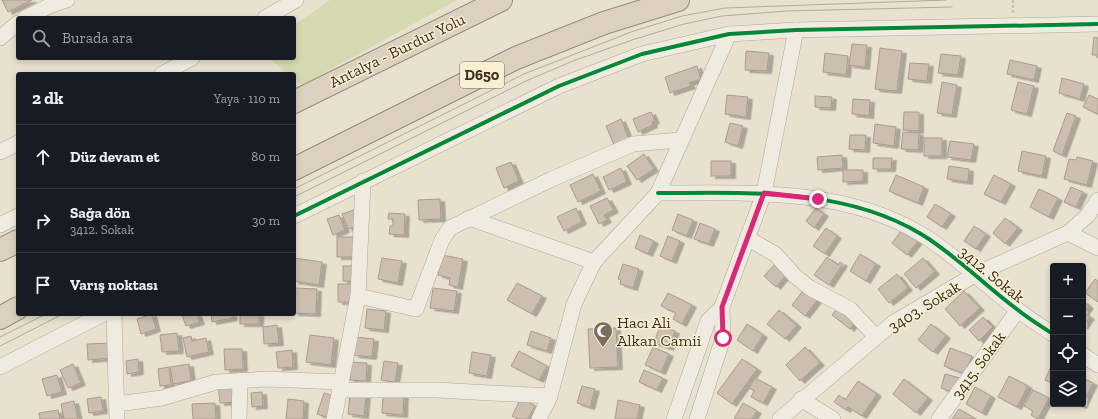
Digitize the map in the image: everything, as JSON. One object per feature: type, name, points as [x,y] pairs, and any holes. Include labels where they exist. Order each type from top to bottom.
[{"type":"highway","name":"Antalya - Burdur Yolu","points":[[296,101],[501,0]]},
{"type":"highway","name":"D650","points":[[296,168],[516,58],[604,23],[678,0]]},
{"type":"highway","points":[[0,250],[16,242]]},
{"type":"highway","points":[[0,318],[16,309]]},
{"type":"street","points":[[29,16],[49,6],[67,0]]},
{"type":"street","points":[[268,16],[296,0]]},
{"type":"street","points":[[296,215],[559,86],[642,54],[729,34],[796,30],[1098,24]]},
{"type":"street","points":[[0,38],[16,25]]},
{"type":"street","points":[[697,419],[723,338],[722,307],[764,193],[796,30]]},
{"type":"street","points":[[545,417],[574,304],[594,262],[658,193],[680,140],[729,34]]},
{"type":"street","points":[[166,72],[188,60]]},
{"type":"street","points":[[358,296],[416,309],[442,240],[450,228],[633,144],[680,140]]},
{"type":"street","points":[[0,152],[16,144]]},
{"type":"street","points":[[334,419],[358,296],[363,181]]},
{"type":"street","name":"3412. Sokak","points":[[658,193],[764,193],[818,199],[881,214],[921,234],[976,274],[1018,310],[1050,332]]},
{"type":"street","name":"3403. Sokak","points":[[780,419],[892,323],[976,274],[1068,233],[1088,215],[1098,200]]},
{"type":"street","points":[[0,225],[16,217]]},
{"type":"street","points":[[469,218],[594,262]]},
{"type":"street","points":[[1068,233],[1098,248]]},
{"type":"street","points":[[747,238],[775,254],[794,276],[810,288],[850,309],[876,337]]},
{"type":"street","points":[[674,419],[708,320],[722,307]]},
{"type":"street","name":"3415. Sokak","points":[[939,419],[1018,310]]},
{"type":"street","points":[[0,367],[99,316]]},
{"type":"street","points":[[114,316],[117,412],[216,382],[267,379],[340,386],[550,396]]},
{"type":"street","points":[[1086,357],[1098,365]]},
{"type":"street","points":[[239,419],[240,381]]},
{"type":"street","points":[[801,400],[833,419]]},
{"type":"path","points":[[1013,0],[1014,17]]},
{"type":"green space","points":[[330,0],[457,0],[302,85],[296,80],[296,72],[285,72],[272,60],[296,60],[296,24]]},
{"type":"building","points":[[2,0],[32,0],[8,12]]},
{"type":"building","points":[[1094,37],[1098,38],[1098,55],[1092,55]]},
{"type":"building","points":[[852,44],[867,45],[865,67],[849,65]]},
{"type":"building","points":[[880,48],[902,51],[897,91],[875,89]]},
{"type":"building","points":[[746,51],[769,53],[767,71],[745,70]]},
{"type":"building","points":[[825,53],[848,56],[846,75],[823,72]]},
{"type":"building","points":[[941,54],[961,56],[958,75],[938,73]]},
{"type":"building","points":[[1010,60],[1037,66],[1034,80],[1007,74]]},
{"type":"building","points":[[910,63],[929,64],[927,81],[908,79]]},
{"type":"building","points":[[697,66],[701,79],[689,83],[691,86],[670,93],[665,77]]},
{"type":"building","points":[[1062,78],[1084,84],[1080,99],[1059,93]]},
{"type":"building","points":[[942,82],[957,85],[952,115],[937,113]]},
{"type":"building","points":[[1018,82],[1034,86],[1027,114],[1011,110]]},
{"type":"building","points":[[727,95],[748,97],[746,117],[725,114]]},
{"type":"building","points":[[1089,95],[1098,99],[1098,114],[1083,107]]},
{"type":"building","points":[[815,96],[832,97],[831,108],[815,107]]},
{"type":"building","points":[[853,99],[870,100],[869,116],[852,114]]},
{"type":"building","points":[[651,112],[655,121],[652,122],[653,125],[638,132],[633,119]]},
{"type":"building","points":[[904,112],[919,112],[919,131],[903,130]]},
{"type":"building","points":[[1067,113],[1076,116],[1062,155],[1053,151]]},
{"type":"building","points":[[621,119],[629,139],[614,145],[606,126]]},
{"type":"building","points":[[730,123],[743,126],[738,146],[725,142]]},
{"type":"building","points":[[875,124],[896,127],[894,146],[873,143]]},
{"type":"building","points":[[903,132],[919,133],[918,150],[901,149]]},
{"type":"building","points":[[850,135],[866,135],[865,150],[849,149]]},
{"type":"building","points":[[924,138],[942,138],[942,156],[924,156]]},
{"type":"building","points":[[950,141],[974,144],[971,160],[947,157]]},
{"type":"building","points":[[1022,151],[1046,156],[1042,176],[1018,171]]},
{"type":"building","points":[[644,154],[654,169],[637,180],[627,166]]},
{"type":"building","points":[[842,155],[843,168],[818,170],[817,157]]},
{"type":"building","points":[[1077,157],[1093,161],[1087,185],[1064,179],[1069,159],[1076,160]]},
{"type":"building","points":[[873,158],[892,158],[891,169],[873,169]]},
{"type":"building","points":[[711,161],[731,161],[731,176],[711,176]]},
{"type":"building","points":[[511,162],[519,181],[504,188],[496,168]]},
{"type":"building","points":[[949,166],[969,169],[968,182],[947,179]]},
{"type":"building","points":[[621,168],[627,182],[609,190],[603,177]]},
{"type":"building","points":[[843,170],[863,170],[863,181],[843,182]]},
{"type":"building","points":[[593,174],[601,191],[578,202],[570,185]]},
{"type":"building","points":[[896,175],[924,187],[918,203],[889,191]]},
{"type":"building","points":[[994,175],[1011,184],[1001,202],[984,194]]},
{"type":"building","points":[[1071,187],[1083,192],[1076,207],[1064,202]]},
{"type":"building","points":[[1039,189],[1058,198],[1049,217],[1030,207]]},
{"type":"building","points":[[607,198],[614,210],[604,215],[607,220],[599,224],[590,206]]},
{"type":"building","points":[[440,199],[441,219],[419,220],[418,200]]},
{"type":"building","points":[[935,204],[951,214],[942,227],[927,217]]},
{"type":"building","points":[[576,208],[582,222],[564,231],[557,217]]},
{"type":"building","points":[[816,208],[824,214],[814,228],[806,221]]},
{"type":"building","points":[[354,210],[360,225],[348,229],[342,214]]},
{"type":"building","points":[[389,213],[405,214],[404,235],[389,234],[390,226],[393,226],[393,219],[388,219]]},
{"type":"building","points":[[678,214],[693,220],[687,236],[672,230]]},
{"type":"building","points":[[339,215],[345,230],[333,235],[327,219]]},
{"type":"building","points":[[1005,218],[1018,228],[1005,244],[993,233]]},
{"type":"building","points":[[700,223],[715,229],[709,244],[694,239]]},
{"type":"building","points":[[974,226],[986,234],[976,249],[964,241]]},
{"type":"building","points":[[904,227],[919,240],[907,255],[892,243]]},
{"type":"building","points":[[826,228],[837,236],[825,254],[813,246]]},
{"type":"building","points":[[640,235],[654,241],[648,254],[635,248]]},
{"type":"building","points":[[668,236],[680,241],[672,261],[660,256]]},
{"type":"building","points":[[337,237],[357,237],[357,257],[337,257]]},
{"type":"building","points":[[860,254],[876,264],[866,281],[850,271]]},
{"type":"building","points":[[442,255],[463,259],[458,287],[449,285],[450,278],[438,275]]},
{"type":"building","points":[[827,257],[838,265],[840,262],[843,264],[829,285],[814,275]]},
{"type":"building","points":[[296,258],[322,262],[319,285],[296,281]]},
{"type":"building","points":[[382,258],[402,261],[398,283],[378,279]]},
{"type":"building","points":[[923,258],[935,272],[916,288],[904,274]]},
{"type":"building","points":[[776,263],[788,273],[776,287],[764,276]]},
{"type":"building","points":[[623,264],[639,269],[633,288],[620,284],[621,280],[618,279]]},
{"type":"building","points":[[343,266],[354,266],[354,281],[343,281]]},
{"type":"building","points":[[897,274],[908,288],[889,303],[878,289]]},
{"type":"building","points":[[1095,279],[1098,281],[1098,302],[1086,294]]},
{"type":"building","points":[[517,283],[542,296],[532,314],[507,300]]},
{"type":"building","points":[[338,284],[354,284],[355,302],[338,302]]},
{"type":"building","points":[[296,288],[317,289],[316,314],[296,313]]},
{"type":"building","points":[[433,288],[457,291],[454,311],[430,308]]},
{"type":"building","points":[[805,288],[819,298],[805,316],[792,305]]},
{"type":"building","points":[[964,291],[980,308],[960,326],[945,309]]},
{"type":"building","points":[[668,293],[692,305],[682,324],[673,319],[676,313],[661,306]]},
{"type":"building","points":[[1086,304],[1089,306],[1086,310]]},
{"type":"building","points":[[840,305],[857,319],[850,329],[832,315]]},
{"type":"building","points":[[367,309],[386,311],[384,330],[365,328]]},
{"type":"building","points":[[779,310],[797,325],[785,339],[767,324]]},
{"type":"building","points":[[1086,314],[1090,317],[1086,323]]},
{"type":"building","points":[[146,316],[153,316],[156,329],[141,334],[137,319]]},
{"type":"building","points":[[182,316],[198,316],[200,322],[186,326]]},
{"type":"building","points":[[211,316],[232,316],[233,318],[212,322]]},
{"type":"building","points":[[240,316],[259,316],[259,324],[240,324]]},
{"type":"building","points":[[983,317],[993,327],[979,341],[969,330]]},
{"type":"building","points":[[747,324],[763,335],[753,351],[737,340]]},
{"type":"building","points":[[931,324],[946,336],[933,352],[918,340]]},
{"type":"building","points":[[277,325],[279,343],[264,344],[263,327]]},
{"type":"building","points":[[660,326],[675,331],[669,348],[654,343]]},
{"type":"building","name":"Hacı Ali Alkan Camii","points":[[616,328],[618,367],[590,368],[588,329]]},
{"type":"building","points":[[531,331],[551,338],[547,351],[527,345]]},
{"type":"building","points":[[177,333],[179,351],[162,352],[160,335]]},
{"type":"building","points":[[310,335],[334,338],[331,365],[306,362]]},
{"type":"building","points":[[191,336],[192,341],[206,338],[209,352],[187,357],[183,338]]},
{"type":"building","points":[[356,337],[374,339],[372,357],[354,355]]},
{"type":"building","points":[[111,343],[111,358],[88,360],[87,344]]},
{"type":"building","points":[[653,347],[669,354],[661,372],[645,365]]},
{"type":"building","points":[[805,347],[820,363],[800,381],[786,365]]},
{"type":"building","points":[[950,348],[972,356],[965,374],[944,366]]},
{"type":"building","points":[[224,349],[242,349],[243,369],[225,370]]},
{"type":"building","points":[[292,350],[293,367],[278,368],[276,352]]},
{"type":"building","points":[[519,351],[547,366],[539,380],[511,366]]},
{"type":"building","points":[[472,352],[491,355],[487,376],[469,373]]},
{"type":"building","points":[[138,359],[139,372],[127,374],[126,361]]},
{"type":"building","points":[[742,359],[757,369],[732,404],[717,393]]},
{"type":"building","points":[[384,361],[398,363],[395,382],[381,380]]},
{"type":"building","points":[[351,362],[367,363],[366,381],[350,380]]},
{"type":"building","points":[[73,364],[81,383],[68,388],[60,370]]},
{"type":"building","points":[[189,364],[191,381],[173,384],[170,367]]},
{"type":"building","points":[[169,367],[171,385],[160,386],[158,369]]},
{"type":"building","points":[[1050,369],[1050,382],[1045,380]]},
{"type":"building","points":[[644,370],[663,378],[657,390],[639,382]]},
{"type":"building","points":[[945,374],[960,378],[956,393],[941,388]]},
{"type":"building","points":[[57,375],[62,392],[47,396],[42,379]]},
{"type":"building","points":[[1009,376],[1028,386],[1017,407],[998,397]]},
{"type":"building","points":[[755,378],[772,387],[763,403],[751,397],[754,391],[749,388]]},
{"type":"building","points":[[904,379],[928,398],[916,413],[893,394]]},
{"type":"building","points":[[1086,380],[1093,383],[1086,398]]},
{"type":"building","points":[[858,381],[877,394],[862,416],[848,407],[846,410],[834,402],[839,395],[845,400]]},
{"type":"building","points":[[237,383],[239,402],[220,403],[218,384]]},
{"type":"building","points":[[582,386],[595,389],[590,407],[577,403]]},
{"type":"building","points":[[975,387],[991,396],[982,413],[966,404]]},
{"type":"building","points":[[1033,390],[1049,398],[1038,419],[1031,415],[1033,411],[1024,406]]},
{"type":"building","points":[[262,392],[263,406],[252,407],[251,393]]},
{"type":"building","points":[[383,392],[404,393],[403,415],[382,413]]},
{"type":"building","points":[[324,393],[337,397],[330,418],[317,414]]},
{"type":"building","points":[[350,393],[366,395],[364,416],[348,414]]},
{"type":"building","points":[[101,397],[103,411],[89,413],[87,399]]},
{"type":"building","points":[[521,398],[535,406],[528,419],[518,419],[512,416]]},
{"type":"building","points":[[288,399],[304,401],[303,419],[286,419]]},
{"type":"building","points":[[618,400],[640,405],[637,419],[615,419]]},
{"type":"building","points":[[74,401],[78,419],[64,419],[61,404]]},
{"type":"building","points":[[215,403],[216,419],[193,419],[192,404]]},
{"type":"building","points":[[743,403],[757,411],[752,419],[734,419]]},
{"type":"building","points":[[959,409],[976,419],[952,419]]},
{"type":"building","points":[[58,410],[60,419],[40,419],[39,413]]},
{"type":"tram line","points":[[296,188],[524,74],[631,32],[682,16],[725,8],[946,0]]},
{"type":"tram line","points":[[296,196],[526,81],[573,61],[632,40],[684,24],[722,16],[787,11],[952,7]]},
{"type":"tram line","points":[[0,337],[42,316]]},
{"type":"tram line","points":[[0,346],[59,316]]},
{"type":"cycle path","points":[[296,215],[559,86],[642,54],[729,34],[796,30],[1098,24]]},
{"type":"cycle path","points":[[658,193],[725,193],[793,196],[826,200],[859,208],[891,219],[934,242],[1006,301],[1050,332]]},
{"type":"place","name":"Hacı Ali Alkan Camii","points":[[603,348]]},
{"type":"route","points":[[723,338],[722,307],[764,193],[818,199]]}]
